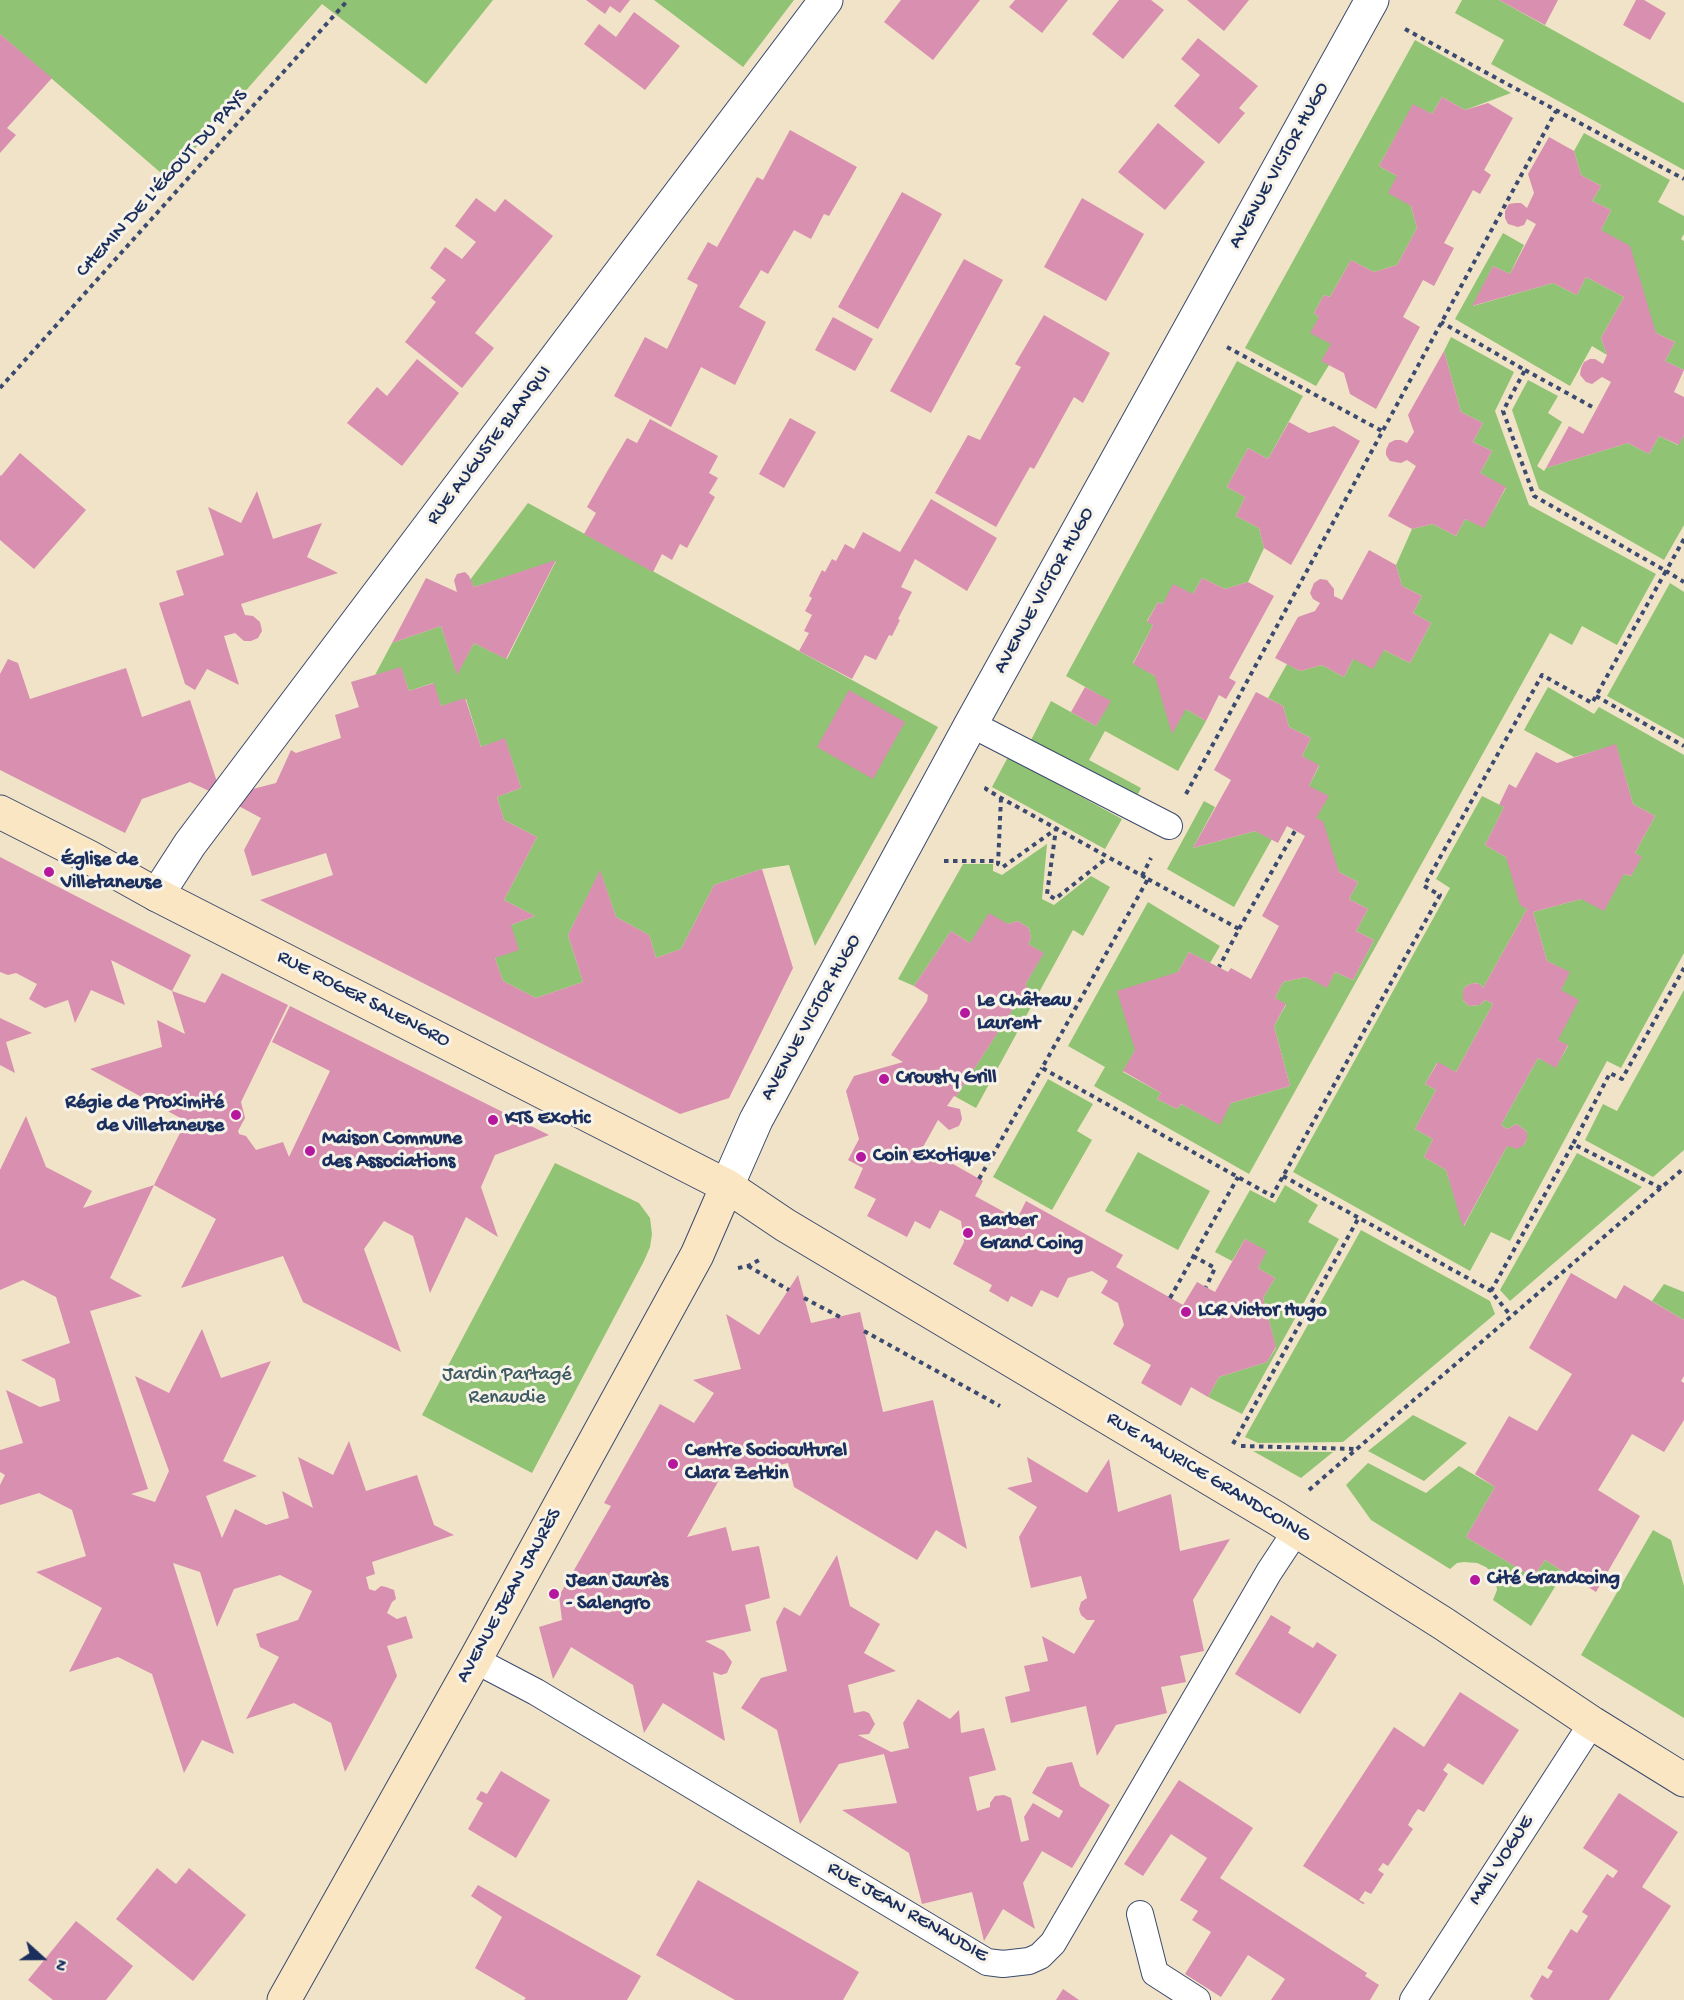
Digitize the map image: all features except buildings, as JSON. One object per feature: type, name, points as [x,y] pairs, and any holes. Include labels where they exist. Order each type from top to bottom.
[{"type":"street","name":"RUE AUGUSTE BLANQUI","points":[[157,895],[190,844],[826,0]]},
{"type":"street","name":"AVENUE VICTOR HUGO","points":[[727,1186],[762,1110],[971,724],[1369,4]]},
{"type":"street","name":"RUE ROGER SALENGRO","points":[[0,812],[157,895],[727,1186]]},
{"type":"street","name":"RUE MAURICE GRANDCOING","points":[[727,1186],[785,1225],[1286,1525],[1424,1611],[1684,1780]]},
{"type":"street","name":"AVENUE JEAN JAURÈS","points":[[284,2000],[475,1660],[697,1255],[727,1186]]},
{"type":"lane","points":[[971,724],[1168,826]]},
{"type":"lane","name":"RUE JEAN RENAUDIE","points":[[475,1660],[536,1692],[987,1962],[1004,1964],[1029,1961],[1040,1956],[1053,1943],[1269,1572],[1286,1525]]},
{"type":"lane","name":"MAIL VOGUE","points":[[1413,2000],[1592,1722]]},
{"type":"lane","points":[[1140,1914],[1155,1973],[1197,2000]]},
{"type":"path","name":"CHEMIN DE L'ÉGOUT DU PAYS","points":[[0,388],[348,0]]},
{"type":"path","points":[[1369,4],[1556,111],[1684,179]]},
{"type":"path","points":[[1142,876],[1556,111]]},
{"type":"path","points":[[1441,322],[1596,409]]},
{"type":"path","points":[[1191,327],[1382,431]]},
{"type":"path","points":[[1525,370],[1503,411],[1534,496],[1684,582]]},
{"type":"path","points":[[1042,1068],[1272,1196],[1440,895],[1424,886],[1542,675],[1592,703],[1684,539]]},
{"type":"path","points":[[1596,696],[1684,746]]},
{"type":"path","points":[[1010,744],[986,789],[1239,929]]},
{"type":"path","points":[[1001,798],[998,864],[1004,867],[1056,828]]},
{"type":"path","points":[[1056,828],[1047,894],[1055,898],[1107,858]]},
{"type":"path","points":[[1219,968],[1295,831]]},
{"type":"path","points":[[979,1179],[1148,879]]},
{"type":"path","points":[[1491,1290],[1610,1073],[1623,1079],[1684,968]]},
{"type":"path","points":[[1573,1144],[1661,1188]]},
{"type":"path","points":[[1286,1525],[1357,1449],[1510,1315],[1684,1168]]},
{"type":"path","points":[[1283,1176],[1491,1290],[1510,1315]]},
{"type":"path","points":[[1170,1298],[1238,1177]]},
{"type":"path","points":[[1357,1449],[1232,1446],[1358,1218]]},
{"type":"path","points":[[697,1255],[728,1269],[748,1266],[767,1256],[785,1225]]},
{"type":"path","points":[[1193,1256],[1215,1268],[1206,1287]]},
{"type":"path","points":[[748,1266],[789,1290]]},
{"type":"path","points":[[804,1298],[840,1317]]},
{"type":"path","points":[[864,1331],[1001,1406]]},
{"type":"green space","points":[[0,0],[493,0],[426,84],[322,4],[168,179],[0,34]]},
{"type":"green space","points":[[654,0],[794,0],[743,67]]},
{"type":"green space","points":[[1462,0],[1499,0],[1684,103],[1684,170],[1491,64],[1504,40],[1455,13]]},
{"type":"green space","points":[[1415,40],[1511,93],[1465,110],[1442,97],[1432,114],[1413,105],[1379,166],[1397,176],[1411,206],[1417,228],[1397,265],[1374,272],[1351,260],[1330,297],[1324,295],[1314,313],[1319,317],[1331,344],[1329,365],[1316,386],[1245,348]]},
{"type":"green space","points":[[1584,133],[1670,180],[1658,202],[1684,216],[1684,234],[1681,239],[1684,241],[1684,370],[1665,361],[1675,342],[1656,333],[1601,230],[1611,210],[1592,201],[1601,186],[1581,175],[1574,151]]},
{"type":"green space","points":[[1503,233],[1524,245],[1510,274],[1493,266],[1473,306],[1553,283],[1577,295],[1586,277],[1624,297],[1601,338],[1607,355],[1592,346],[1570,386],[1455,319]]},
{"type":"green space","points":[[1451,337],[1514,372],[1495,411],[1529,505],[1656,574],[1617,645],[1582,626],[1572,645],[1550,633],[1249,1174],[1094,1086],[1105,1067],[1068,1046],[1148,902],[1220,946],[1210,963],[1189,952],[1123,1072],[1161,1093],[1157,1099],[1177,1109],[1181,1104],[1219,1124],[1231,1103],[1290,1086],[1274,1026],[1286,1005],[1275,998],[1283,982],[1306,977],[1327,987],[1335,972],[1353,980],[1374,940],[1356,931],[1368,909],[1349,899],[1358,882],[1339,872],[1316,818],[1309,786],[1319,766],[1302,756],[1311,738],[1289,727],[1283,706],[1268,698],[1287,664],[1300,671],[1322,665],[1344,677],[1353,659],[1384,650],[1410,663],[1431,623],[1413,613],[1422,596],[1402,586],[1396,565],[1412,529],[1433,524],[1456,536],[1465,519],[1484,527],[1506,488],[1480,473],[1492,451],[1473,442],[1483,423],[1461,412],[1444,351]]},
{"type":"green space","points":[[1237,361],[1303,396],[1268,459],[1248,448],[1227,487],[1245,497],[1236,516],[1259,528],[1264,548],[1248,582],[1225,589],[1202,578],[1193,594],[1163,604],[1158,602],[1147,621],[1153,625],[1133,663],[1155,676],[1186,709],[1206,721],[1178,771],[1105,731],[1089,760],[1141,788],[1137,796],[1031,740],[1051,701],[1096,726],[1110,701],[1066,676]]},
{"type":"green space","points":[[1528,380],[1558,396],[1548,413],[1562,422],[1537,466],[1544,471],[1546,468],[1628,443],[1649,454],[1659,436],[1678,445],[1684,435],[1684,525],[1664,560],[1539,489],[1512,410]]},
{"type":"green space","points":[[528,503],[938,727],[815,946],[789,865],[762,869],[714,885],[681,949],[656,958],[649,935],[616,917],[600,871],[568,935],[583,982],[536,998],[503,981],[495,958],[511,925],[535,916],[504,900],[537,837],[504,820],[497,797],[521,788],[505,739],[481,747],[466,699],[441,706],[433,683],[409,691],[401,668],[375,675],[392,643],[441,626],[457,674],[474,643],[507,659],[556,561],[474,587],[470,580]]},
{"type":"green space","points":[[1670,583],[1684,592],[1684,739],[1607,696]]},
{"type":"green space","points":[[1548,687],[1594,714],[1599,707],[1684,755],[1684,953],[1621,1068],[1607,1061],[1510,1241],[1491,1232],[1470,1271],[1293,1172],[1450,888],[1436,879],[1482,796],[1504,807],[1485,845],[1506,857],[1527,909],[1483,988],[1480,984],[1473,983],[1463,990],[1463,1000],[1469,1006],[1480,1005],[1485,1000],[1493,1004],[1456,1072],[1437,1063],[1425,1084],[1436,1090],[1415,1129],[1433,1139],[1424,1157],[1446,1170],[1464,1226],[1507,1146],[1524,1145],[1527,1132],[1517,1124],[1507,1129],[1501,1125],[1538,1058],[1556,1067],[1568,1046],[1558,1040],[1561,990],[1569,972],[1547,961],[1533,912],[1581,899],[1624,874],[1631,876],[1641,857],[1635,853],[1655,816],[1633,804],[1616,745],[1574,757],[1524,730]]},
{"type":"green space","points":[[1008,757],[1122,819],[1105,849],[992,787]]},
{"type":"green space","points":[[1204,801],[1215,807],[1193,848],[1255,831],[1272,839],[1234,907],[1167,869]]},
{"type":"green space","points":[[1047,844],[1042,899],[1054,905],[1091,876],[1110,887],[1083,936],[1073,930],[976,1108],[956,1097],[1027,987],[1025,985],[1043,953],[1028,944],[1031,939],[1029,928],[1018,921],[970,943],[951,931],[914,986],[898,979],[963,864],[993,864],[993,871],[1002,875]]},
{"type":"green space","points":[[1684,990],[1684,1150],[1653,1177],[1585,1140],[1603,1104],[1617,1111]]},
{"type":"green space","points":[[1048,1079],[1093,1104],[1077,1131],[1092,1140],[1052,1210],[993,1177]]},
{"type":"green space","points":[[1138,1152],[1210,1191],[1178,1250],[1105,1211]]},
{"type":"green space","points":[[1577,1153],[1642,1187],[1510,1301],[1500,1290]]},
{"type":"green space","name":"Jardin Partagé Renaudie","points":[[555,1163],[639,1203],[650,1218],[652,1234],[644,1261],[532,1473],[422,1415]]},
{"type":"green space","points":[[1285,1185],[1318,1205],[1308,1222],[1339,1239],[1242,1414],[1208,1397],[1219,1377],[1267,1362],[1276,1348],[1263,1298],[1275,1278],[1258,1268],[1266,1251],[1245,1239],[1232,1261],[1215,1252],[1250,1190],[1275,1203]]},
{"type":"green space","points":[[1361,1230],[1490,1301],[1495,1314],[1343,1442],[1258,1443],[1245,1437]]},
{"type":"green space","points":[[1664,1284],[1684,1292],[1684,1320],[1652,1301]]},
{"type":"green space","points":[[1413,1415],[1467,1443],[1424,1481],[1368,1451]]},
{"type":"green space","points":[[1253,1451],[1333,1452],[1301,1478]]},
{"type":"green space","points":[[1368,1463],[1426,1493],[1459,1466],[1495,1487],[1466,1537],[1533,1577],[1545,1560],[1564,1572],[1531,1626],[1493,1600],[1497,1590],[1496,1581],[1494,1575],[1486,1567],[1477,1563],[1464,1562],[1457,1563],[1450,1569],[1371,1520],[1346,1485]]},
{"type":"green space","points":[[1653,1530],[1671,1540],[1684,1586],[1684,1718],[1581,1655]]},
{"type":"place","name":"Église de Villetaneuse","points":[[49,872]]},
{"type":"place","name":"Le Château Laurent","points":[[965,1013]]},
{"type":"place","name":"Crousty Grill","points":[[884,1079]]},
{"type":"place","name":"Régie de Proximité de Villetaneuse","points":[[236,1115]]},
{"type":"place","name":"KTS Exotic","points":[[493,1120]]},
{"type":"place","name":"Maison Commune des Associations","points":[[310,1151]]},
{"type":"place","name":"Coin Exotique","points":[[861,1157]]},
{"type":"place","name":"Barber Grand Coing","points":[[968,1233]]},
{"type":"place","name":"LCR Victor Hugo","points":[[1186,1312]]},
{"type":"place","name":"Centre Socioculturel Clara Zetkin","points":[[673,1464]]},
{"type":"place","name":"Cité Grandcoing","points":[[1475,1580]]},
{"type":"place","name":"Jean Jaurès - Salengro","points":[[554,1594]]}]
